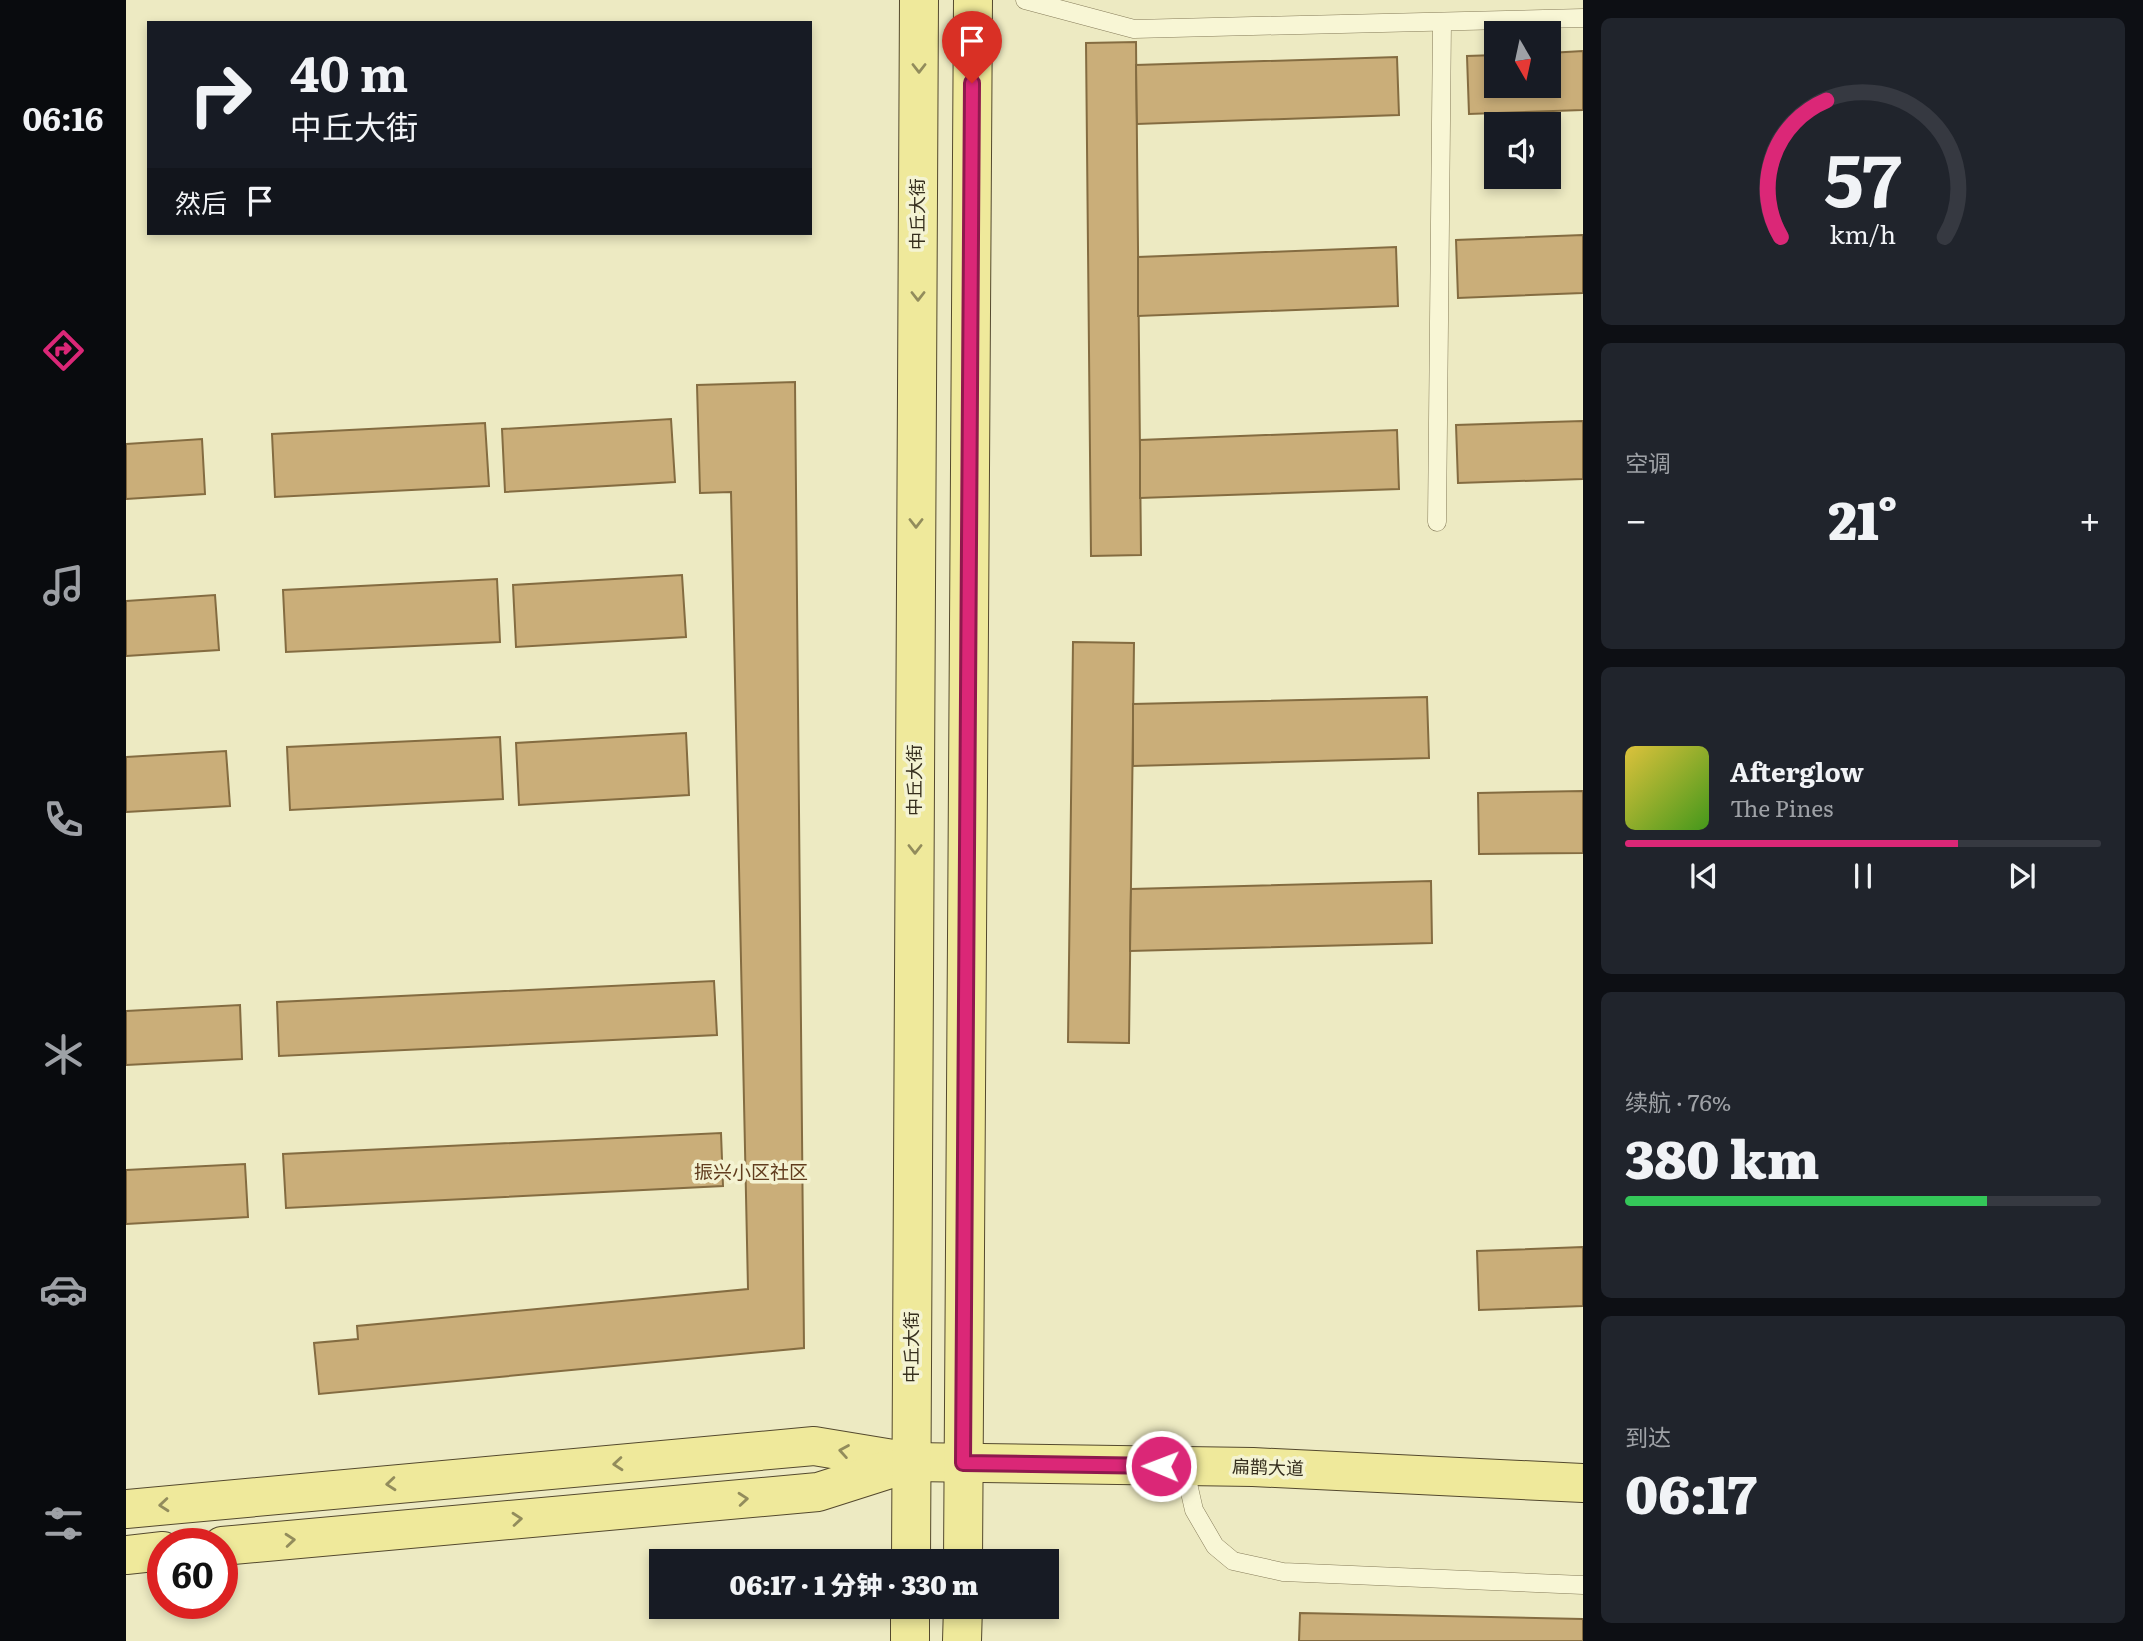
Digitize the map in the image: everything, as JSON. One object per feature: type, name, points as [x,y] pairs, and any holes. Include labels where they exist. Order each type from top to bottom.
[{"type":"main road","name":"中丘大街","points":[[911,1549],[919,0]]},
{"type":"main road","points":[[963,1549],[973,0]]},
{"type":"main road","points":[[126,1508],[814,1446],[911,1462]]},
{"type":"main road","name":"扁鹊大道","points":[[911,1462],[1252,1467],[1583,1483]]},
{"type":"main road","points":[[238,1545],[818,1492],[911,1462]]},
{"type":"main road","points":[[126,1555],[147,1553]]},
{"type":"main road","points":[[910,1619],[910,1641]]},
{"type":"main road","points":[[962,1619],[962,1641]]},
{"type":"lane","points":[[1026,0],[1134,29],[1583,18]]},
{"type":"lane","points":[[1437,522],[1442,22]]},
{"type":"lane","points":[[1184,1466],[1194,1510],[1215,1546],[1233,1561],[1283,1572],[1583,1585]]},
{"type":"building","points":[[1136,42],[1141,555],[1091,556],[1086,43]]},
{"type":"building","points":[[1583,51],[1583,110],[1469,114],[1467,56],[1484,55],[1484,98],[1561,98],[1561,52]]},
{"type":"building","points":[[1397,57],[1399,115],[1137,124],[1136,65]]},
{"type":"building","points":[[1583,235],[1583,293],[1458,298],[1456,240]]},
{"type":"building","points":[[1396,247],[1398,306],[1138,316],[1138,257]]},
{"type":"building","points":[[795,382],[804,1348],[319,1394],[314,1343],[358,1339],[357,1326],[748,1289],[731,492],[700,493],[697,385]]},
{"type":"building","points":[[671,419],[675,482],[505,492],[502,429]]},
{"type":"building","points":[[1583,421],[1583,479],[1458,483],[1456,425]]},
{"type":"building","points":[[485,423],[489,486],[275,497],[272,434]]},
{"type":"building","points":[[1397,430],[1399,489],[1140,498],[1140,440]]},
{"type":"building","points":[[202,439],[205,494],[126,499],[126,444]]},
{"type":"building","points":[[682,575],[686,637],[516,647],[513,585]]},
{"type":"building","points":[[497,579],[500,642],[286,652],[283,590]]},
{"type":"building","points":[[215,595],[219,650],[126,656],[126,601]]},
{"type":"building","points":[[1073,642],[1134,643],[1129,1043],[1068,1042]]},
{"type":"building","points":[[1427,697],[1429,758],[1133,766],[1133,704]]},
{"type":"building","points":[[686,733],[689,795],[519,805],[516,743]]},
{"type":"building","points":[[500,737],[503,799],[290,810],[287,747]]},
{"type":"building","points":[[226,751],[230,806],[126,812],[126,757]]},
{"type":"building","points":[[1583,791],[1583,853],[1479,854],[1478,793]]},
{"type":"building","points":[[1431,881],[1432,943],[1130,951],[1131,889]]},
{"type":"building","points":[[714,981],[717,1035],[279,1056],[277,1002]]},
{"type":"building","points":[[240,1005],[242,1059],[126,1065],[126,1011]]},
{"type":"building","points":[[721,1133],[723,1186],[286,1208],[283,1154]]},
{"type":"building","points":[[245,1164],[248,1217],[126,1224],[126,1170]]},
{"type":"building","points":[[1583,1247],[1583,1306],[1479,1310],[1477,1251]]},
{"type":"building","points":[[1300,1613],[1583,1619],[1583,1641],[1299,1641]]},
{"type":"district","name":"振兴小区社区","points":[[751,1172]]},
{"type":"route","points":[[972,83],[963,1463],[1161,1466]]}]
